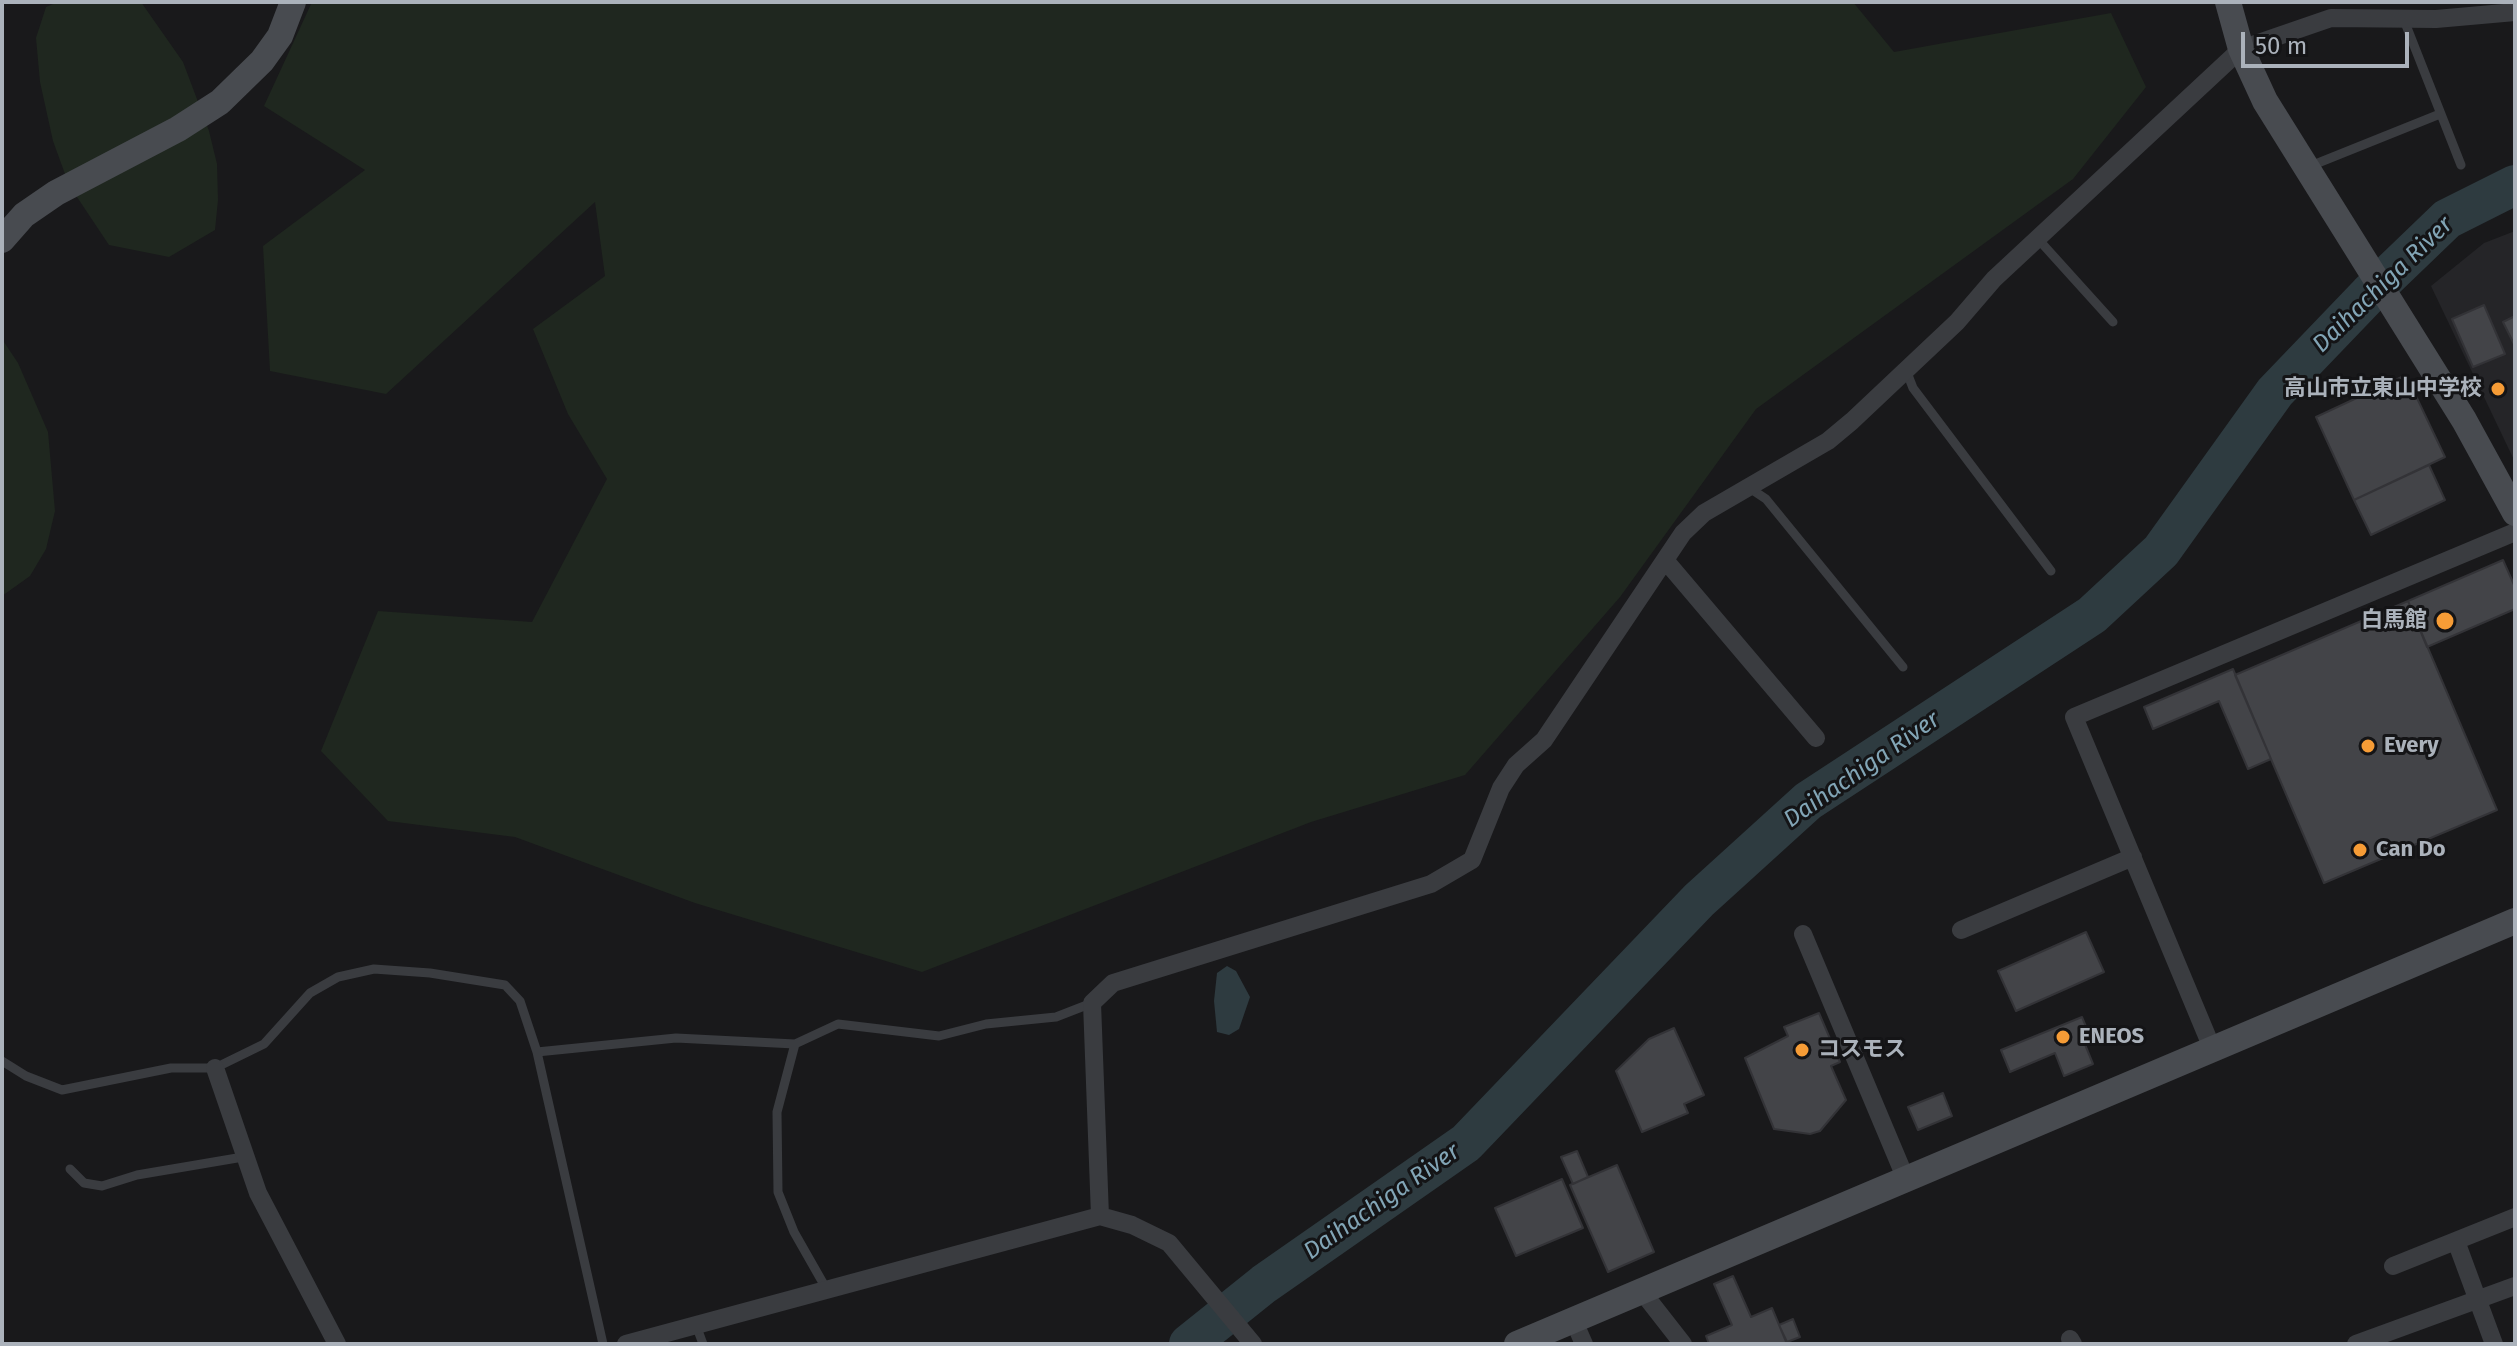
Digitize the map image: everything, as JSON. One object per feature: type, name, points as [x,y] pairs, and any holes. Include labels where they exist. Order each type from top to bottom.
[{"type":"street","points":[[2,240],[24,215],[56,193],[178,129],[220,102],[262,61],[280,36],[293,2]]},
{"type":"street","points":[[2228,2],[2241,49],[2265,101],[2414,338],[2515,513]]},
{"type":"street","points":[[1100,1216],[1092,1003],[1113,983],[1431,884],[1472,860],[1501,788],[1516,765],[1544,740],[1683,533],[1704,513],[1828,441],[2241,49],[2331,18],[2404,20],[2515,12]]},
{"type":"street","points":[[2212,1048],[2074,717],[2515,532]]},
{"type":"street","points":[[1665,560],[1816,738]]},
{"type":"street","points":[[1961,930],[2133,857]]},
{"type":"street","points":[[1517,1344],[1640,1289],[2515,921]]},
{"type":"street","points":[[1803,934],[1905,1177]]},
{"type":"street","points":[[215,1068],[243,1157],[280,1238],[337,1344]]},
{"type":"street","points":[[626,1344],[1100,1216],[1132,1225],[1169,1243],[1253,1344]]},
{"type":"street","points":[[2393,1266],[2515,1217]]},
{"type":"street","points":[[2456,1241],[2494,1344]]},
{"type":"street","points":[[2356,1344],[2515,1286]]},
{"type":"street","points":[[1640,1289],[1683,1344]]},
{"type":"street","points":[[1573,1319],[1584,1344]]},
{"type":"lane","points":[[2404,20],[2461,165]]},
{"type":"lane","points":[[2305,168],[2440,114]]},
{"type":"lane","points":[[2038,239],[2113,322]]},
{"type":"lane","points":[[1906,370],[1913,388],[2051,571]]},
{"type":"lane","points":[[1748,487],[1766,499],[1903,667]]},
{"type":"lane","points":[[2,1061],[26,1076],[62,1090],[171,1068],[215,1068],[264,1044],[310,993],[324,983],[374,969],[505,985],[520,1001],[537,1052],[603,1344]]},
{"type":"lane","points":[[537,1052],[676,1038],[795,1044],[838,1024],[939,1036],[986,1024],[1043,1020],[1092,1003]]},
{"type":"lane","points":[[795,1044],[777,1112],[775,1160],[778,1192],[794,1232],[827,1290]]},
{"type":"lane","points":[[70,1169],[84,1183],[102,1186],[137,1175],[243,1157]]},
{"type":"lane","points":[[696,1325],[703,1344]]},
{"type":"shaded area","points":[[58,2],[141,2],[183,62],[209,131],[217,164],[218,200],[215,230],[169,257],[109,245],[69,185],[53,141],[40,82],[36,38],[46,7]]},
{"type":"shaded area","points":[[312,2],[1853,2],[1894,52],[2111,13],[2146,87],[2073,179],[1756,409],[1620,597],[1465,775],[1311,822],[922,972],[695,903],[515,837],[388,821],[321,751],[378,611],[532,622],[607,479],[568,414],[533,329],[605,276],[595,202],[386,394],[270,371],[263,246],[365,170],[264,106]]},
{"type":"shaded area","name":"高山市立東山中学校","points":[[2515,231],[2515,462],[2431,286],[2484,243]]},
{"type":"shaded area","points":[[2,339],[18,363],[48,432],[55,511],[46,549],[30,576],[2,596]]},
{"type":"shaded area","points":[[1227,966],[1236,971],[1250,997],[1239,1029],[1229,1035],[1217,1032],[1214,1001],[1217,973]]},
{"type":"building","points":[[2484,305],[2505,354],[2473,367],[2452,319]]},
{"type":"building","points":[[2515,316],[2515,346],[2503,322]]},
{"type":"building","points":[[2406,375],[2445,457],[2354,500],[2316,417]]},
{"type":"building","points":[[2429,465],[2445,500],[2371,535],[2354,500]]},
{"type":"building","points":[[2503,560],[2515,587],[2515,609],[2427,647],[2408,601]]},
{"type":"building","points":[[2408,601],[2497,810],[2324,883],[2235,675]]},
{"type":"building","points":[[2233,669],[2271,759],[2248,769],[2219,701],[2153,729],[2144,707]]},
{"type":"building","points":[[2086,932],[2104,972],[2016,1011],[1998,971]]},
{"type":"building","points":[[1819,1013],[1840,1062],[1831,1066],[1846,1100],[1820,1131],[1810,1134],[1774,1129],[1745,1058],[1788,1036],[1784,1027]]},
{"type":"building","points":[[2082,1017],[2089,1034],[2082,1037],[2093,1064],[2064,1076],[2055,1053],[2010,1072],[2001,1050]]},
{"type":"building","points":[[1674,1028],[1704,1095],[1684,1104],[1688,1113],[1642,1132],[1616,1071],[1649,1039]]},
{"type":"building","points":[[1943,1093],[1952,1116],[1918,1130],[1908,1107]]},
{"type":"building","points":[[1577,1151],[1588,1177],[1573,1184],[1561,1157]]},
{"type":"building","points":[[1617,1165],[1654,1252],[1608,1272],[1570,1185]]},
{"type":"building","points":[[1562,1179],[1583,1228],[1516,1256],[1495,1208]]},
{"type":"building","points":[[1733,1276],[1751,1317],[1772,1308],[1787,1344],[1709,1344],[1706,1336],[1732,1325],[1714,1284]]},
{"type":"building","points":[[1793,1319],[1800,1337],[1787,1342],[1779,1325]]},
{"type":"waterway","name":"Daihachiga River","points":[[1189,1344],[1264,1284],[1466,1143],[1699,900],[1808,801],[2092,615],[2161,551],[2275,392],[2369,294],[2447,219],[2515,185]]},
{"type":"place","name":"高山市立東山中学校","points":[[2498,389]]},
{"type":"place","name":"白馬館","points":[[2445,621]]},
{"type":"place","name":"Every","points":[[2368,746]]},
{"type":"place","name":"Can Do","points":[[2360,850]]},
{"type":"place","name":"ENEOS","points":[[2063,1037]]},
{"type":"place","name":"コスモス","points":[[1802,1050]]}]
